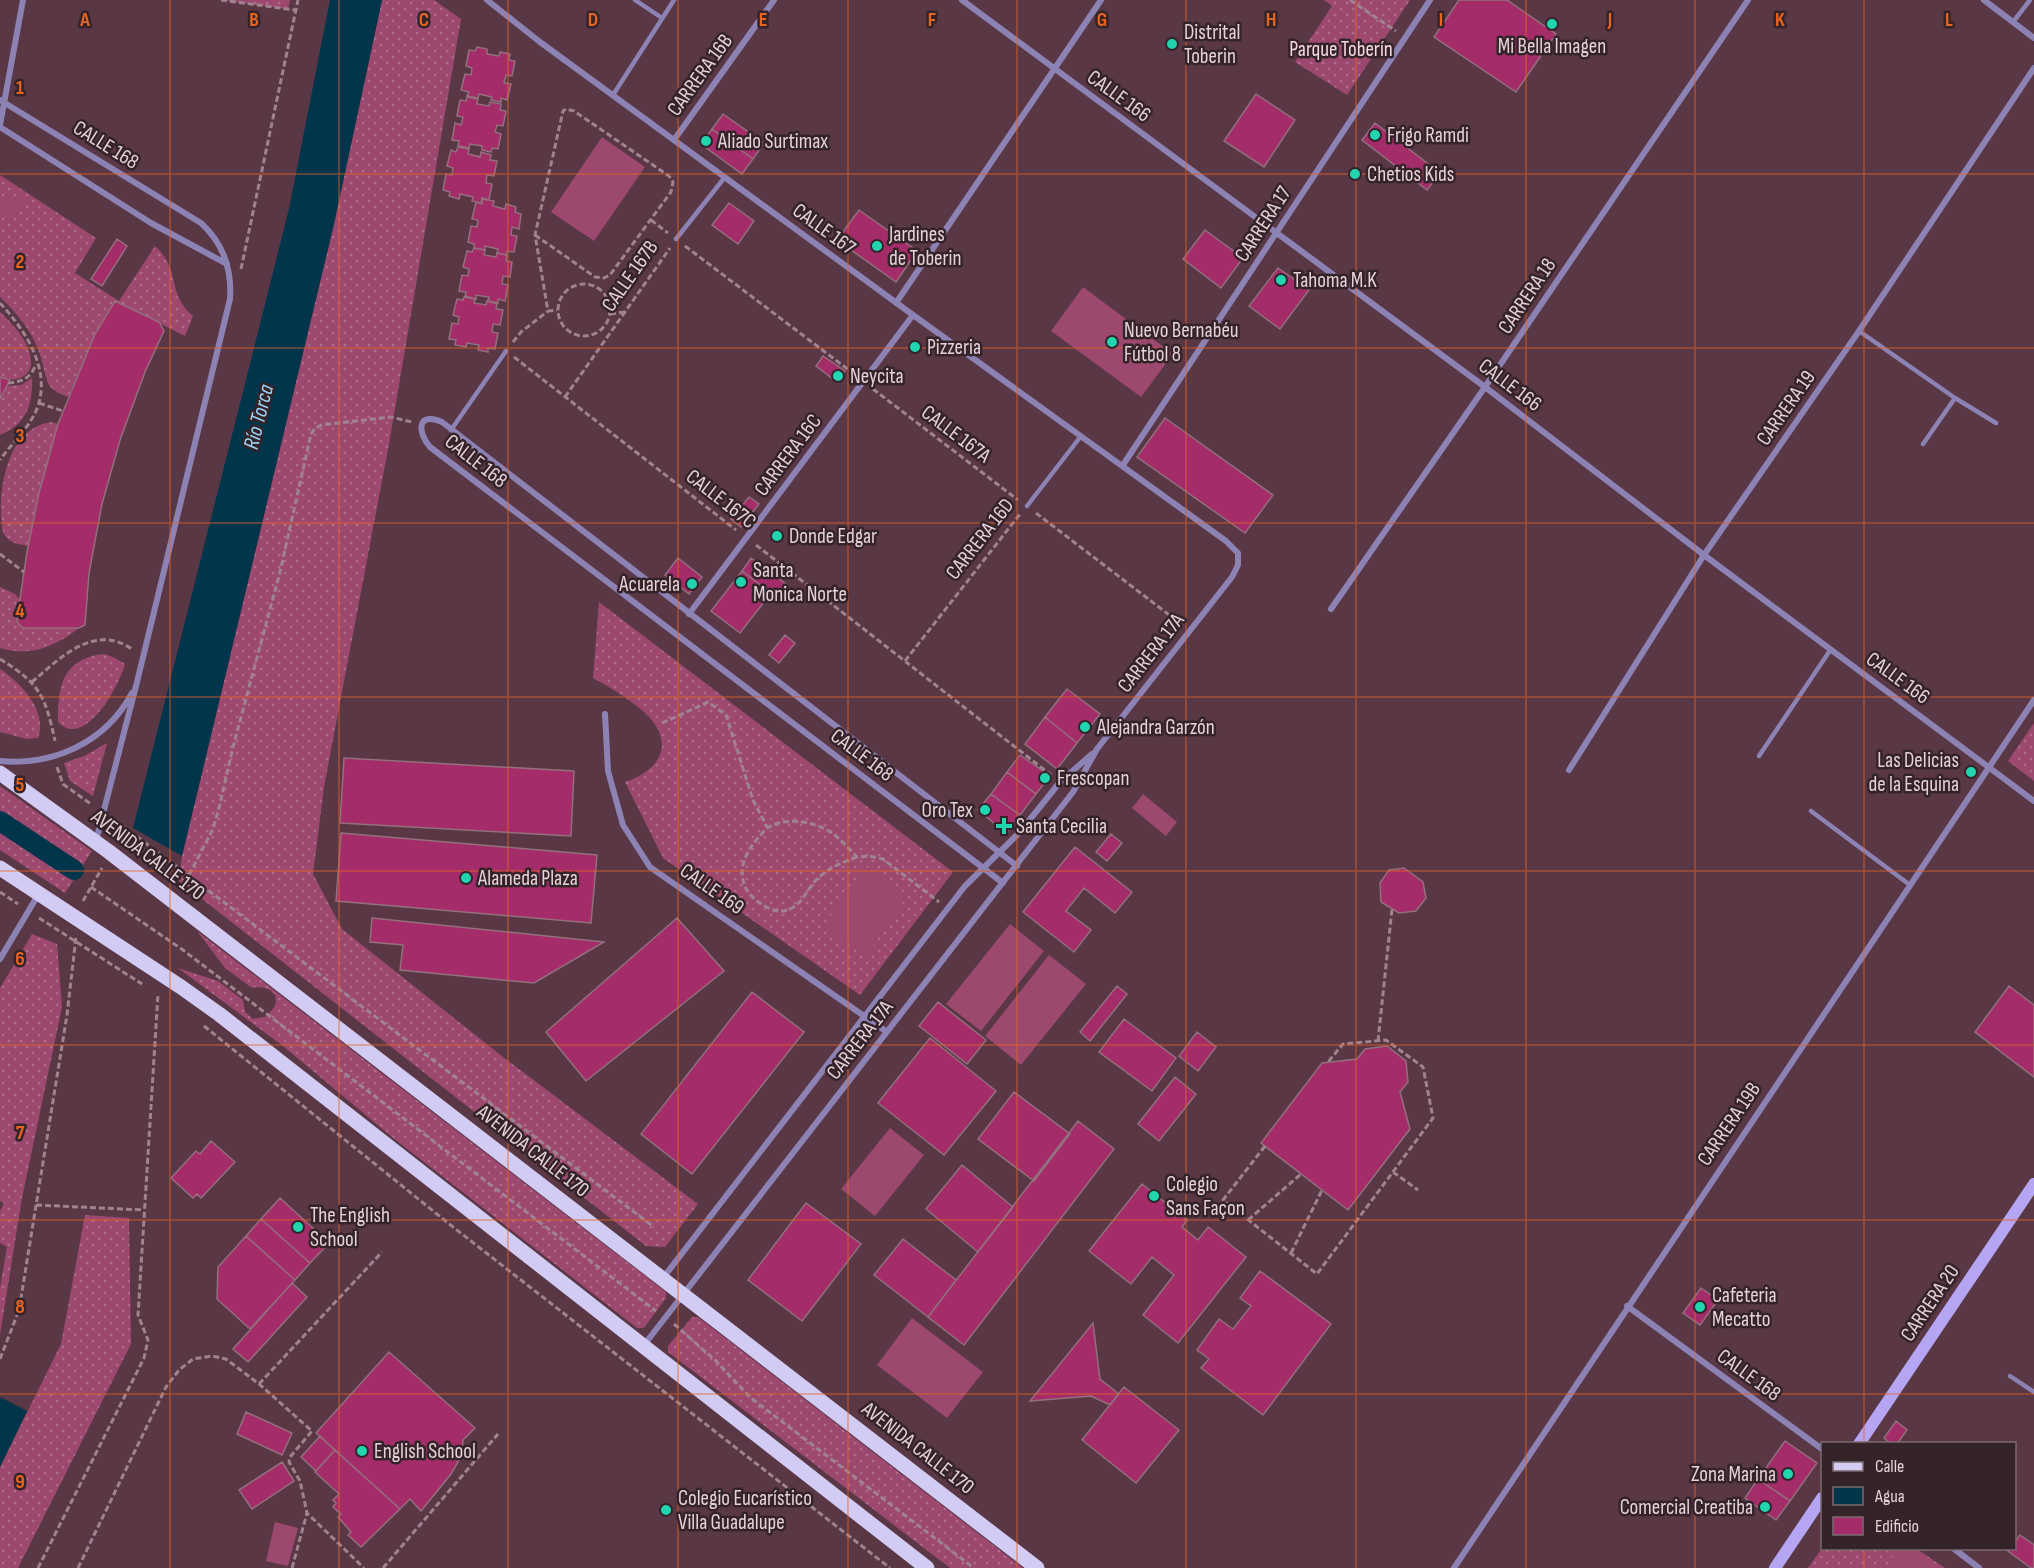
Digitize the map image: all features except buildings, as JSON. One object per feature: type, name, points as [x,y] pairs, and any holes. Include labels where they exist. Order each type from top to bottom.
[{"type":"main road","name":"AVENIDA CALLE 170","points":[[0,773],[96,842],[1037,1568]]},
{"type":"main road","points":[[0,868],[219,1014],[927,1568]]},
{"type":"main road","name":"CARRERA 20","points":[[1860,1442],[2034,1184]]},
{"type":"main road","points":[[1775,1568],[1821,1499]]},
{"type":"street","points":[[0,126],[2,101],[23,0]]},
{"type":"street","name":"CALLE 167","points":[[487,0],[896,303],[1226,541],[1238,553],[1238,566],[1232,577]]},
{"type":"street","name":"CARRERA 16B","points":[[674,140],[774,0]]},
{"type":"street","name":"CALLE 166","points":[[962,0],[1485,387],[1704,555],[2034,801]]},
{"type":"street","points":[[896,303],[1101,0]]},
{"type":"street","name":"CARRERA 17","points":[[1123,465],[1430,0]]},
{"type":"street","name":"CARRERA 18","points":[[1331,609],[1748,0]]},
{"type":"street","points":[[1984,0],[2034,38]]},
{"type":"street","name":"CARRERA 19","points":[[1569,770],[1704,555],[1859,332],[2034,68]]},
{"type":"street","name":"CALLE 168","points":[[2,101],[201,223],[217,240],[228,264]]},
{"type":"street","name":"CALLE 168","points":[[0,126],[151,222],[228,264]]},
{"type":"street","points":[[96,842],[230,299],[228,264]]},
{"type":"street","name":"CARRERA 16C","points":[[689,614],[913,315]]},
{"type":"street","name":"CALLE 168","points":[[1003,884],[430,447],[423,439],[422,424],[428,419],[434,419],[452,430],[1017,866]]},
{"type":"street","name":"CARRERA 17A","points":[[663,1278],[965,886],[1019,832],[1060,782],[1096,749],[1232,577]]},
{"type":"street","points":[[0,761],[36,761],[54,757],[85,744],[111,723],[130,697],[137,682]]},
{"type":"street","name":"CARRERA 19B","points":[[1454,1568],[2034,700]]},
{"type":"street","name":"CALLE 169","points":[[605,714],[608,771],[623,825],[650,867],[887,1032]]},
{"type":"street","name":"CARRERA 17A","points":[[642,1347],[1017,866],[1073,792],[1096,749]]},
{"type":"street","points":[[0,959],[39,894]]},
{"type":"street","name":"CALLE 168","points":[[1628,1306],[1821,1448]]},
{"type":"street","points":[[1956,1550],[1979,1568]]},
{"type":"lane","points":[[635,0],[662,18]]},
{"type":"lane","points":[[613,95],[674,0]]},
{"type":"lane","points":[[2013,22],[2030,0]]},
{"type":"lane","name":"CALLE 167B","points":[[676,239],[725,177]]},
{"type":"lane","points":[[1859,332],[1955,398],[1996,423]]},
{"type":"lane","points":[[452,430],[506,351]]},
{"type":"lane","points":[[1923,444],[1955,398]]},
{"type":"lane","name":"CARRERA 16D","points":[[1027,506],[1081,436]]},
{"type":"lane","points":[[1759,756],[1831,649]]},
{"type":"lane","points":[[1810,811],[1910,885]]},
{"type":"lane","points":[[2010,1376],[2034,1392]]},
{"type":"path","points":[[221,0],[296,10]]},
{"type":"path","points":[[1350,0],[1398,32]]},
{"type":"path","points":[[535,235],[601,279],[610,274],[671,192],[673,185],[671,179],[574,111],[566,110],[561,116],[535,235],[548,310]]},
{"type":"path","points":[[651,220],[676,239]]},
{"type":"path","name":"CALLE 167B","points":[[565,397],[676,239]]},
{"type":"path","name":"CALLE 167A","points":[[676,239],[1189,630]]},
{"type":"path","points":[[581,284],[603,292],[610,314],[597,333],[582,336],[567,331],[562,325],[557,310],[558,302],[567,290],[581,284]]},
{"type":"path","points":[[0,303],[31,342],[37,362],[41,392],[36,412],[0,460]]},
{"type":"path","points":[[506,351],[521,332],[548,310],[557,310]]},
{"type":"path","points":[[610,314],[625,312]]},
{"type":"path","name":"CALLE 167C","points":[[506,351],[1060,782]]},
{"type":"path","points":[[8,383],[24,381],[37,362]]},
{"type":"path","points":[[38,403],[63,411]]},
{"type":"path","points":[[189,875],[213,829],[220,804],[280,572],[310,434],[322,425],[391,417],[422,424]]},
{"type":"path","name":"CARRERA 16D","points":[[904,662],[1027,506]]},
{"type":"path","points":[[0,554],[24,572]]},
{"type":"path","points":[[32,682],[78,646],[94,640],[110,639],[134,650]]},
{"type":"path","points":[[0,659],[24,674],[32,682],[44,700],[55,741]]},
{"type":"path","points":[[662,723],[708,702],[726,716],[753,800],[767,827]]},
{"type":"path","points":[[57,766],[63,784],[91,804]]},
{"type":"path","points":[[115,820],[654,1227]]},
{"type":"path","points":[[857,857],[834,835],[819,826],[805,822],[785,821],[767,827],[751,845],[741,866],[744,886],[755,899],[769,909],[781,911],[792,908],[802,900],[816,879],[835,865],[857,857],[869,856],[883,859],[942,904]]},
{"type":"path","points":[[81,904],[106,861]]},
{"type":"path","points":[[91,887],[193,957],[665,1317],[695,1341],[751,1398],[974,1568]]},
{"type":"path","points":[[1378,1041],[1392,909]]},
{"type":"path","points":[[0,1359],[20,1310],[67,1015],[75,941],[166,999]]},
{"type":"path","points":[[38,1568],[144,1358],[148,1340],[138,1315],[158,994]]},
{"type":"path","points":[[201,1023],[472,1242],[891,1568]]},
{"type":"path","points":[[1265,1146],[1223,1200],[1317,1274],[1433,1118],[1423,1067],[1386,1040],[1343,1044],[1328,1062]]},
{"type":"path","points":[[1393,1172],[1418,1190]]},
{"type":"path","points":[[1248,1220],[1301,1174]]},
{"type":"path","points":[[1291,1253],[1322,1190]]},
{"type":"path","points":[[36,1205],[144,1210]]},
{"type":"path","points":[[259,1384],[382,1252]]},
{"type":"path","points":[[78,1568],[166,1387],[179,1370],[193,1359],[212,1356],[226,1359],[259,1384],[312,1431],[290,1457],[289,1462],[300,1481],[307,1513],[292,1568]]},
{"type":"path","points":[[383,1568],[498,1434]]},
{"type":"path","points":[[307,1513],[364,1568]]},
{"type":"green space","points":[[221,0],[290,0],[288,9]]},
{"type":"green space","points":[[382,0],[434,0],[461,19],[389,444],[324,787],[313,874],[342,929],[503,1057],[698,1204],[665,1247],[646,1246],[179,881],[182,856],[334,224]]},
{"type":"green space","name":"Parque Toberín","points":[[1324,0],[1410,0],[1347,95],[1295,62],[1332,6]]},
{"type":"green space","points":[[602,137],[645,167],[594,241],[551,212]]},
{"type":"green space","points":[[0,175],[96,238],[75,273],[119,301],[155,246],[169,264],[179,299],[193,316],[185,336],[115,301],[95,334],[68,397],[53,389],[49,385],[39,353],[27,328],[0,297]]},
{"type":"green space","points":[[9,196],[23,201],[26,206],[18,213],[0,218],[0,200]]},
{"type":"green space","name":"Nuevo Bernabéu Fútbol 8","points":[[1083,287],[1173,354],[1141,397],[1051,331]]},
{"type":"green space","points":[[0,312],[22,337],[30,353],[30,369],[24,376],[17,379],[0,377]]},
{"type":"green space","points":[[32,378],[31,397],[26,413],[16,426],[0,435],[0,399],[6,386],[21,385]]},
{"type":"green space","points":[[51,422],[58,424],[39,493],[28,546],[17,544],[7,538],[2,528],[1,502],[5,473],[16,446],[25,435]]},
{"type":"green space","points":[[0,587],[15,594],[20,600],[17,619],[22,628],[79,628],[51,645],[32,651],[11,651],[0,648]]},
{"type":"green space","points":[[599,602],[953,872],[860,995],[663,858],[625,782],[638,777],[656,762],[662,744],[660,733],[654,723],[638,707],[593,678]]},
{"type":"green space","points":[[105,654],[125,664],[116,686],[99,712],[89,722],[79,728],[68,728],[58,722],[59,697],[66,676],[80,661],[91,656]]},
{"type":"green space","points":[[0,669],[24,690],[36,708],[40,728],[38,738],[27,739],[0,732]]},
{"type":"green space","points":[[2034,723],[2034,781],[2008,761]]},
{"type":"green space","points":[[107,743],[93,796],[70,781],[64,763],[84,756]]},
{"type":"green space","points":[[0,786],[92,851],[65,893],[0,850]]},
{"type":"green space","points":[[1143,794],[1177,822],[1166,836],[1132,808]]},
{"type":"green space","points":[[865,866],[908,895],[866,956],[823,927]]},
{"type":"green space","points":[[1010,924],[1044,951],[981,1031],[946,1004]]},
{"type":"green space","points":[[197,931],[666,1292],[666,1298],[644,1328],[637,1328],[392,1137],[283,1046],[178,968],[218,981],[243,1000],[245,1012],[253,1019],[265,1017],[274,1007],[276,1000],[273,992],[261,987],[252,988],[225,968]]},
{"type":"green space","points":[[32,934],[57,944],[62,1007],[22,1198],[0,1335],[0,1288],[7,1247],[0,1243],[0,1211],[4,1203],[0,1201],[0,988]]},
{"type":"green space","points":[[1049,955],[1086,984],[1021,1065],[985,1036]]},
{"type":"green space","points":[[890,1128],[924,1155],[875,1216],[841,1189]]},
{"type":"green space","points":[[85,1215],[129,1218],[131,1344],[18,1568],[0,1568],[0,1467],[61,1344]]},
{"type":"green space","points":[[692,1317],[698,1317],[1023,1568],[950,1568],[668,1352],[668,1346]]},
{"type":"green space","points":[[912,1318],[983,1372],[947,1418],[877,1365]]},
{"type":"green space","points":[[275,1522],[298,1528],[288,1566],[266,1561]]},
{"type":"green space","points":[[1821,1549],[1918,1550],[1945,1568],[1808,1568]]},
{"type":"green space","points":[[1898,1550],[1916,1550],[1941,1568],[1885,1568]]},
{"type":"water","name":"Río Torca","points":[[330,0],[382,0],[334,224],[182,856],[133,828],[289,209]]},
{"type":"water","points":[[0,1397],[27,1411],[0,1467]]},
{"type":"waterway","points":[[0,821],[74,870]]},
{"type":"place","name":"Mi Bella Imagen","points":[[1552,24]]},
{"type":"place","name":"Distrital Toberin","points":[[1172,44]]},
{"type":"place","name":"Frigo Ramdi","points":[[1375,135]]},
{"type":"place","name":"Aliado Surtimax","points":[[706,141]]},
{"type":"place","name":"Chetios Kids","points":[[1355,174]]},
{"type":"place","name":"Jardines de Toberin","points":[[877,246]]},
{"type":"place","name":"Tahoma M.K","points":[[1281,280]]},
{"type":"place","name":"Nuevo Bernabéu Fútbol 8","points":[[1112,342]]},
{"type":"place","name":"Pizzeria","points":[[915,347]]},
{"type":"place","name":"Neycita","points":[[838,376]]},
{"type":"place","name":"Donde Edgar","points":[[777,536]]},
{"type":"place","name":"Santa Monica Norte","points":[[741,582]]},
{"type":"place","name":"Acuarela","points":[[692,584]]},
{"type":"place","name":"Alejandra Garzón","points":[[1085,727]]},
{"type":"place","name":"Las Delicias de la Esquina","points":[[1971,772]]},
{"type":"place","name":"Frescopan","points":[[1045,778]]},
{"type":"place","name":"Oro Tex","points":[[985,810]]},
{"type":"place","name":"Santa Cecilia","points":[[1004,826]]},
{"type":"place","name":"Alameda Plaza","points":[[466,878]]},
{"type":"place","name":"Colegio Sans Façon","points":[[1154,1196]]},
{"type":"place","name":"The English School","points":[[298,1227]]},
{"type":"place","name":"Cafeteria Mecatto","points":[[1700,1307]]},
{"type":"place","name":"English School","points":[[362,1451]]},
{"type":"place","name":"Zona Marina","points":[[1788,1474]]},
{"type":"place","name":"Comercial Creatiba","points":[[1765,1507]]},
{"type":"place","name":"Colegio Eucarístico Villa Guadalupe","points":[[666,1510]]}]
